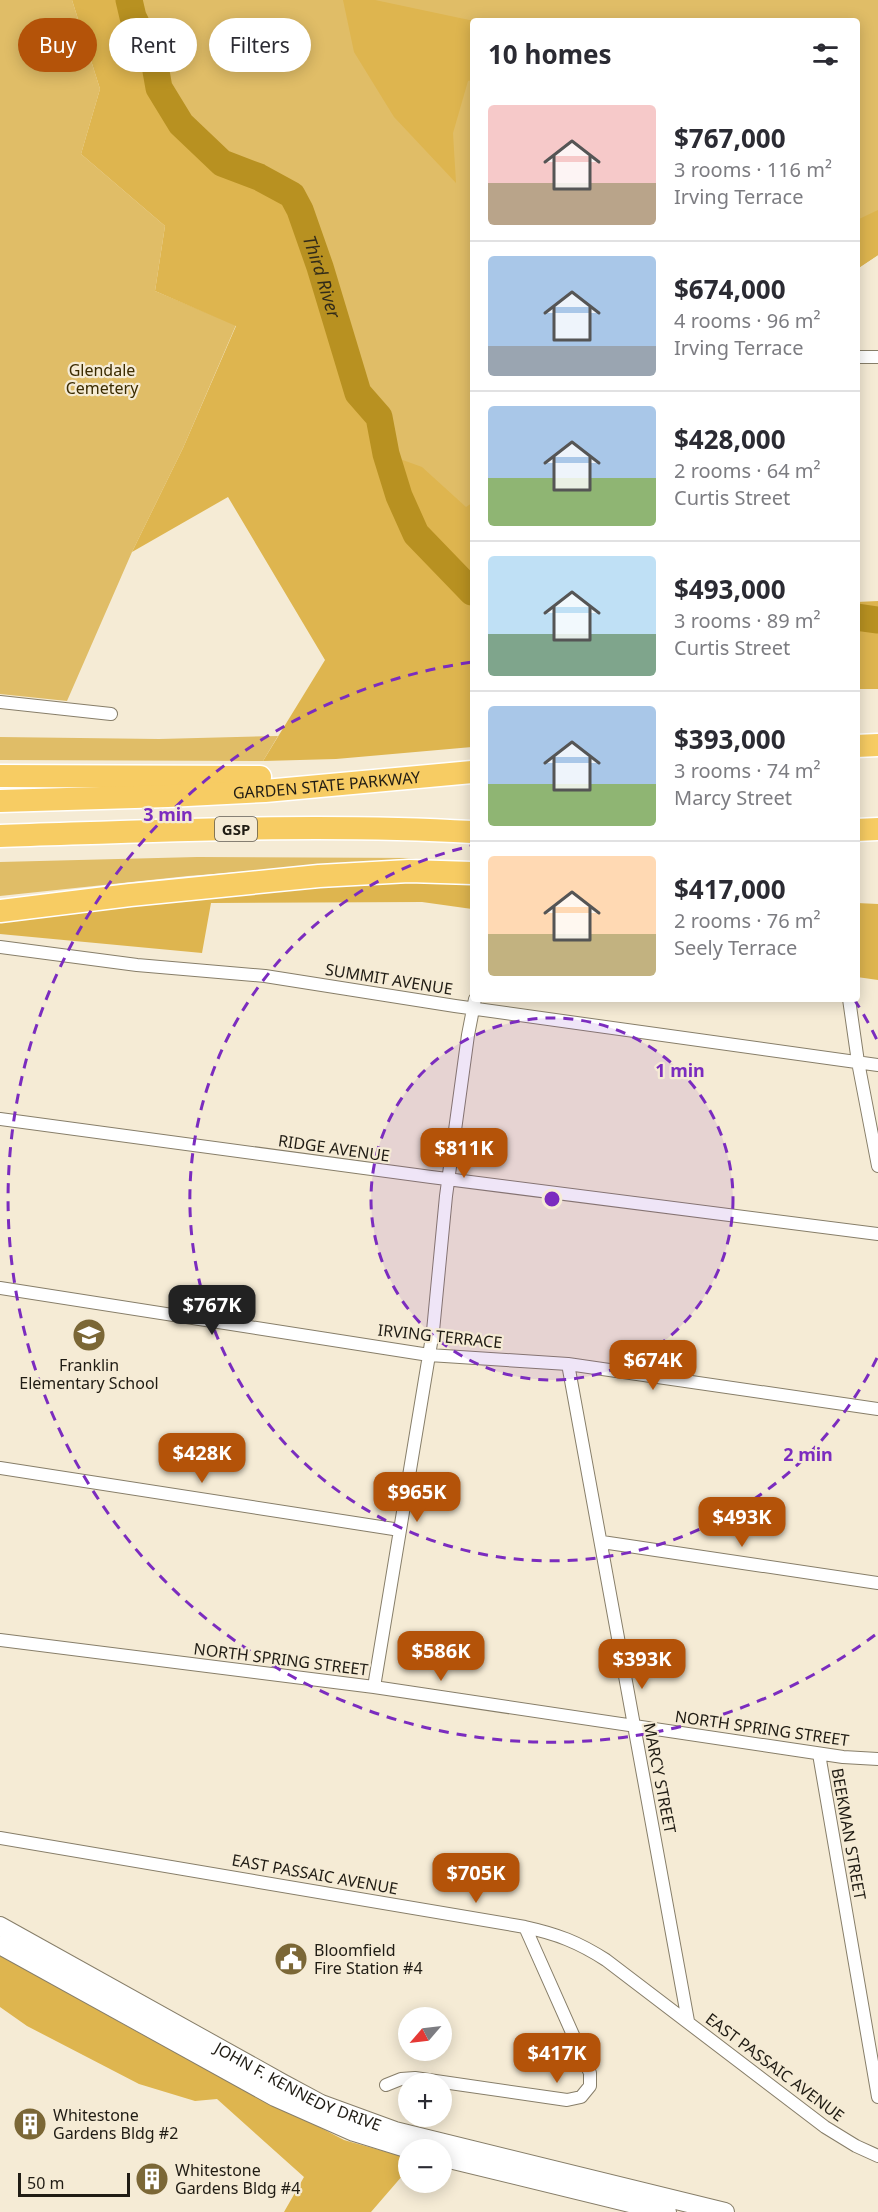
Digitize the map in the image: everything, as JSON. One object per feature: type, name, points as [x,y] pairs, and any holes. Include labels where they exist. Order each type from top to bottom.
[{"type":"highway","points":[[860,746],[878,745]]},
{"type":"highway","name":"GARDEN STATE PARKWAY","points":[[0,801],[265,791],[385,778],[470,772]]},
{"type":"highway","points":[[0,776],[385,778]]},
{"type":"highway","name":"GSP","points":[[0,836],[388,827],[470,832]]},
{"type":"highway","points":[[860,830],[878,829]]},
{"type":"highway","points":[[0,911],[319,876],[409,871],[470,873]]},
{"type":"main road","name":"JOHN F. KENNEDY DRIVE","points":[[0,1926],[321,2104],[359,2119],[430,2140],[725,2212]]},
{"type":"main road","name":"JOHN F. KENNEDY DRIVE","points":[[0,1945],[275,2097],[354,2132],[398,2146]]},
{"type":"main road","points":[[452,2160],[667,2212]]},
{"type":"street","points":[[860,357],[878,357]]},
{"type":"street","points":[[0,702],[111,714]]},
{"type":"street","name":"SUMMIT AVENUE","points":[[0,948],[137,965],[265,976],[474,1004],[878,1065]]},
{"type":"street","points":[[849,1002],[858,1062],[878,1166]]},
{"type":"street","points":[[374,1687],[429,1355],[449,1179],[474,1004]]},
{"type":"street","name":"RIDGE AVENUE","points":[[0,1119],[878,1234]]},
{"type":"street","name":"IRVING TERRACE","points":[[0,1288],[429,1355],[568,1364],[878,1409]]},
{"type":"street","name":"MARCY STREET","points":[[568,1364],[688,2021]]},
{"type":"street","points":[[0,1468],[400,1530]]},
{"type":"street","points":[[602,1542],[878,1583]]},
{"type":"street","name":"NORTH SPRING STREET","points":[[0,1640],[374,1687],[819,1754],[878,1759]]},
{"type":"street","name":"BEEKMAN STREET","points":[[819,1754],[878,2097]]},
{"type":"street","name":"EAST PASSAIC AVENUE","points":[[0,1838],[525,1927],[559,1935],[584,1945],[606,1959],[825,2127],[878,2156]]},
{"type":"street","points":[[386,2085],[401,2079],[415,2078],[567,2100],[580,2097],[590,2086],[590,2073],[525,1927]]},
{"type":"green space","name":"Glendale Cemetery","points":[[0,0],[72,0],[78,18],[18,18],[18,72],[95,72],[100,89],[81,154],[165,226],[155,291],[236,325],[183,448],[132,552],[67,701],[0,694]]},
{"type":"green space","points":[[129,0],[878,0],[878,255],[860,267],[860,18],[470,18],[470,566],[386,454],[379,417],[358,393],[320,267],[300,210],[292,195],[259,177],[222,163],[181,124],[159,88],[156,72],[197,72],[197,18],[133,18]]},
{"type":"green space","points":[[278,736],[263,761],[0,760],[0,737],[159,739]]},
{"type":"green space","points":[[197,857],[416,858],[188,876],[0,896],[0,862]]},
{"type":"shaded area","points":[[72,0],[129,0],[133,18],[109,18],[109,72],[156,72],[159,88],[181,124],[222,163],[259,177],[292,195],[300,210],[320,267],[358,393],[379,417],[386,454],[422,467],[466,507],[470,504],[470,747],[336,759],[263,761],[325,660],[228,497],[132,552],[183,448],[236,326],[155,291],[165,226],[81,154],[100,89],[95,72],[97,72],[97,18],[78,18]]},
{"type":"shaded area","points":[[343,0],[375,0],[470,20],[470,80],[453,133],[456,183],[394,117],[354,52]]},
{"type":"shaded area","points":[[878,210],[878,255],[860,267],[860,219]]},
{"type":"shaded area","points":[[878,601],[878,689],[860,689],[860,602]]},
{"type":"shaded area","points":[[339,879],[470,883],[470,909],[422,902],[211,903],[202,953],[0,934],[0,921]]},
{"type":"shaded area","points":[[860,903],[878,904],[878,980],[860,977]]},
{"type":"shaded area","points":[[0,1955],[134,2030],[344,2140],[398,2155],[398,2181],[371,2212],[284,2212],[304,2177],[217,2099],[195,2101],[139,2084],[27,2026],[0,2007]]},
{"type":"waterway","name":"Third River","points":[[129,0],[133,17],[154,60],[159,88],[181,124],[222,163],[259,177],[292,195],[300,210],[320,267],[358,393],[379,417],[386,454],[399,496],[416,534],[470,590]]},
{"type":"waterway","name":"Third River","points":[[860,618],[878,620]]},
{"type":"place","name":"Franklin Elementary School","points":[[89,1335]]},
{"type":"place","name":"Bloomfield Fire Station #4","points":[[291,1959]]},
{"type":"place","name":"Whitestone Gardens Bldg #2","points":[[30,2124]]},
{"type":"place","name":"Whitestone Gardens Bldg #4","points":[[152,2179]]}]
